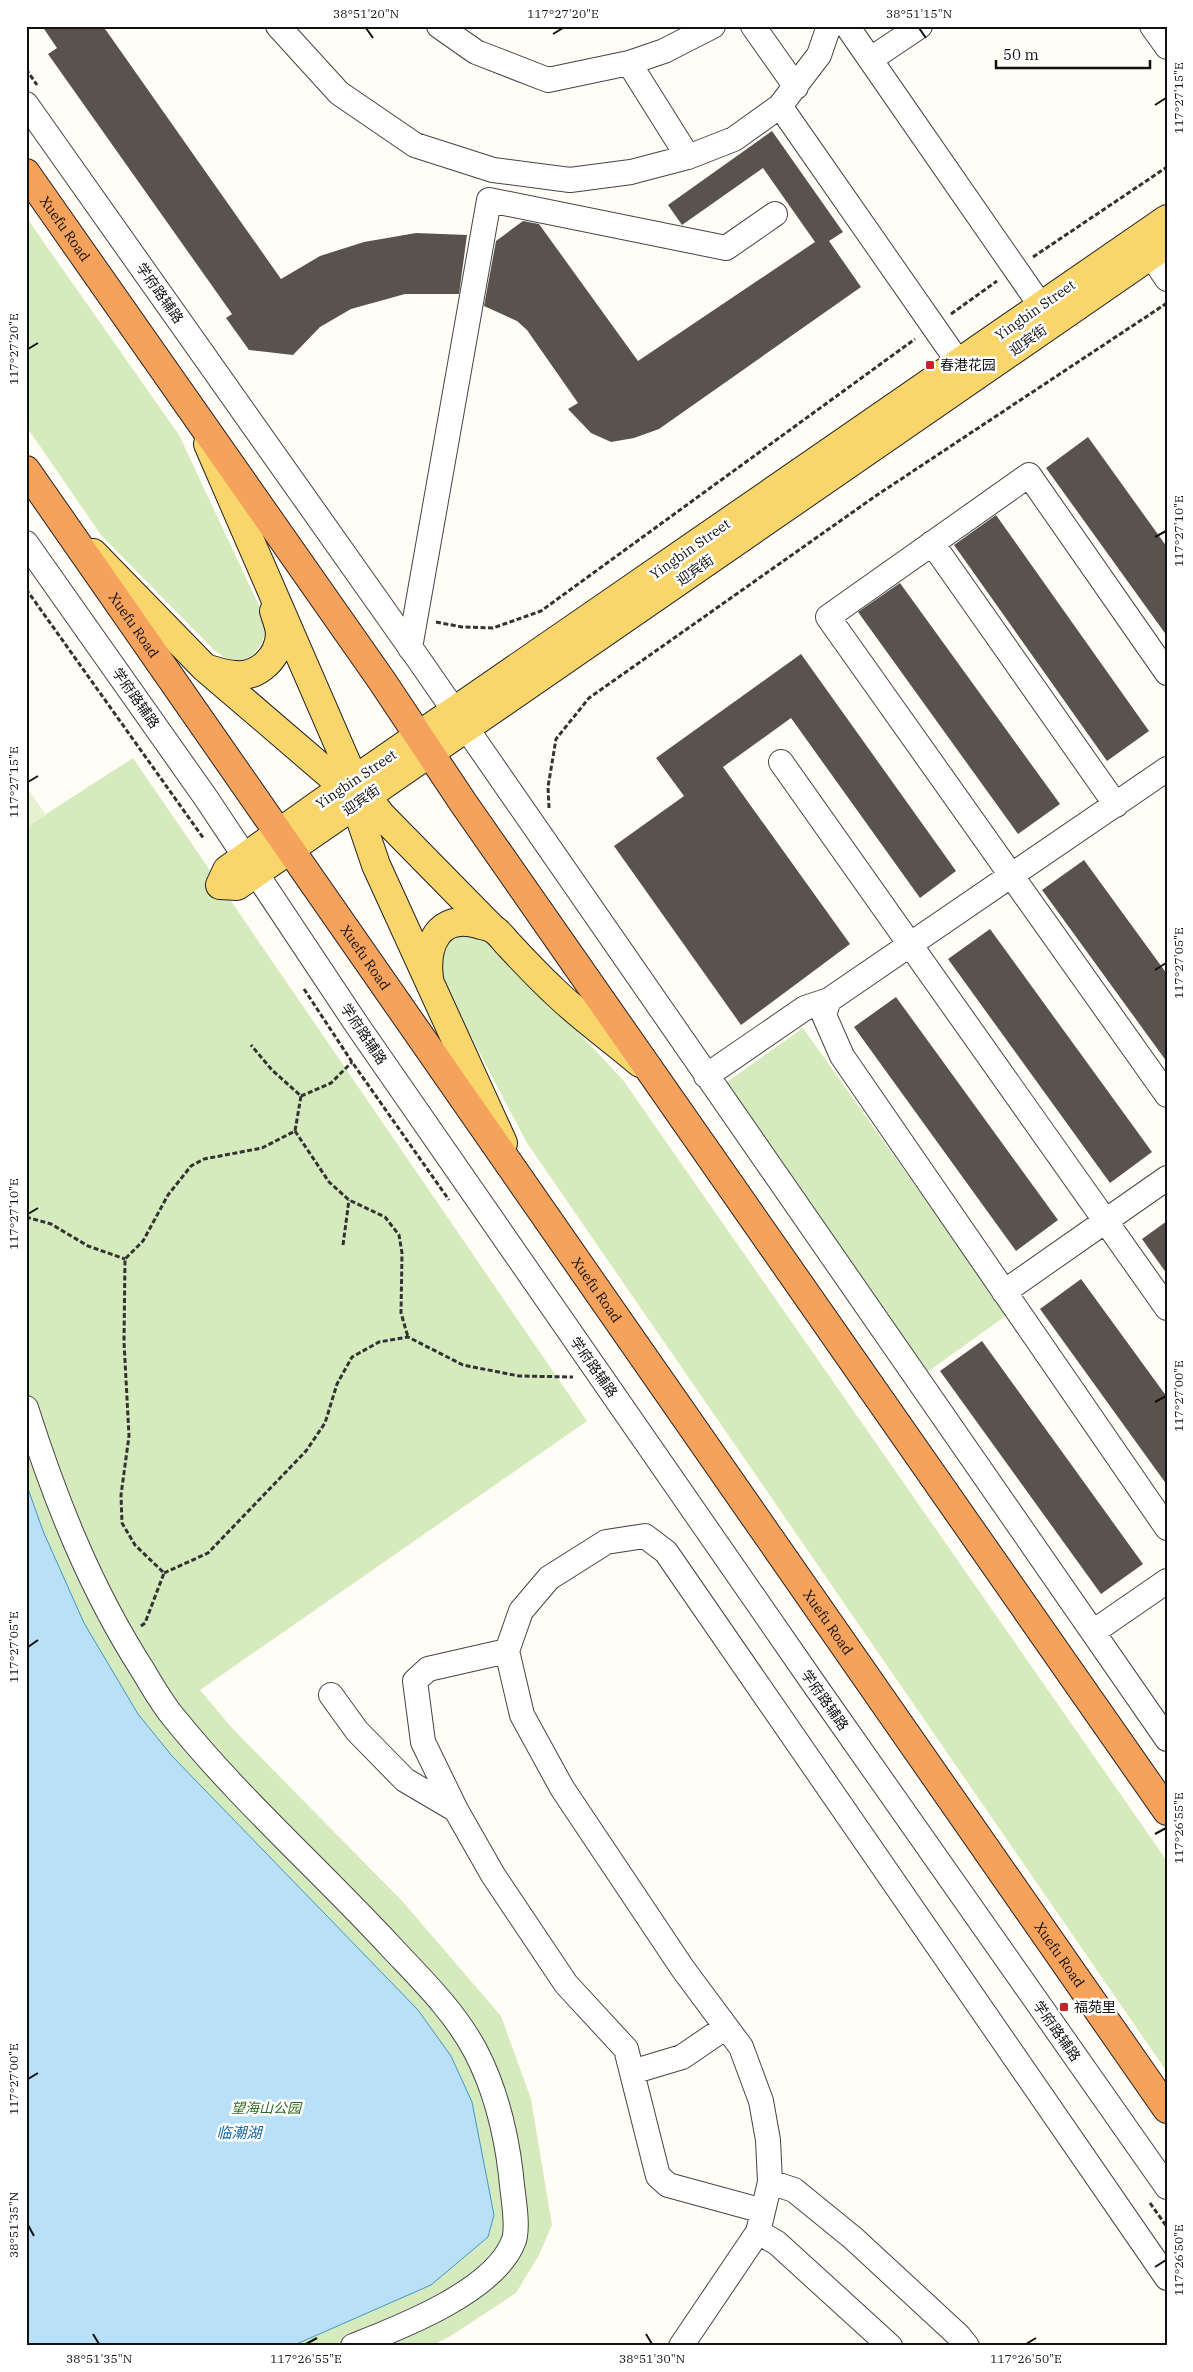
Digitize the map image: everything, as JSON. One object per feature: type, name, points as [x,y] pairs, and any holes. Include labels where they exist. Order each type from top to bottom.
[{"type":"highway","name":"Xuefu Road","points":[[26,173],[1167,1811]]},
{"type":"highway","name":"Xuefu Road","points":[[26,470],[1167,2109]]},
{"type":"main road","name":"Yingbin Street","points":[[251,865],[459,721],[1041,306],[1152,245],[1167,219]]},
{"type":"main road","name":"迎宾街","points":[[459,721],[1152,245]]},
{"type":"main road","points":[[197,418],[265,575],[355,792],[376,864],[430,987],[521,1181]]},
{"type":"main road","points":[[62,521],[204,667],[355,792],[553,990],[651,1072]]},
{"type":"main road","points":[[204,667],[238,676],[266,666],[275,653],[280,634],[265,575]]},
{"type":"main road","points":[[430,987],[427,962],[434,937],[441,929],[448,924],[471,922],[494,929]]},
{"type":"street","points":[[278,26],[339,93],[415,145],[494,170],[570,180],[631,172],[688,158],[734,139],[780,106],[796,88],[819,55],[831,28],[871,59],[1041,306]]},
{"type":"street","points":[[440,26],[476,52],[548,80],[629,63],[664,51],[713,26]]},
{"type":"street","points":[[753,26],[796,88]]},
{"type":"street","points":[[871,59],[920,26]]},
{"type":"street","points":[[1152,26],[1167,47]]},
{"type":"street","points":[[629,63],[688,158]]},
{"type":"street","name":"学府路辅路","points":[[26,104],[410,648],[1167,1738]]},
{"type":"street","points":[[780,106],[959,363]]},
{"type":"street","points":[[410,648],[489,200],[726,248],[775,214]]},
{"type":"street","points":[[1152,245],[1167,279]]},
{"type":"street","points":[[1167,673],[1029,475],[828,618],[1167,1095]]},
{"type":"street","name":"学府路辅路","points":[[26,543],[251,865],[357,1025],[816,1687],[1167,2187]]},
{"type":"street","points":[[932,543],[1116,805]]},
{"type":"street","points":[[781,762],[1167,1308]]},
{"type":"street","points":[[706,1076],[805,1008],[829,1000],[1167,769]]},
{"type":"street","points":[[829,1000],[824,1015],[842,1056],[1167,1528]]},
{"type":"street","points":[[1004,1292],[1167,1178]]},
{"type":"street","points":[[26,1408],[74,1544],[115,1627],[169,1710],[215,1767],[349,1901],[450,2011],[474,2048],[493,2089],[510,2164],[515,2216],[514,2240],[501,2262],[471,2288],[442,2307],[402,2327],[353,2346]]},
{"type":"street","points":[[681,2346],[760,2221],[770,2182],[768,2140],[761,2101],[741,2047],[683,1968],[562,1788],[522,1716],[507,1651],[521,1611],[549,1578],[606,1542],[645,1536],[666,1552],[1167,2278]]},
{"type":"street","points":[[1093,1632],[1167,1581]]},
{"type":"street","points":[[507,1651],[428,1669],[415,1681],[423,1742],[456,1810],[493,1875],[566,1984],[626,2049],[658,2176],[668,2185],[760,2221],[777,2243],[890,2346]]},
{"type":"street","points":[[331,1695],[357,1731],[405,1780],[456,1810]]},
{"type":"street","points":[[632,2072],[682,2057],[726,2027]]},
{"type":"street","points":[[770,2182],[794,2190],[853,2238],[959,2336],[966,2346]]},
{"type":"path","points":[[462,627],[493,628],[541,611],[933,326],[1167,167]]},
{"type":"path","points":[[550,816],[548,787],[556,739],[589,698],[876,495],[1167,302]]},
{"type":"path","points":[[26,589],[206,841]]},
{"type":"path","points":[[251,1045],[272,1070],[301,1096]]},
{"type":"path","points":[[301,1096],[331,1083],[352,1062]]},
{"type":"path","points":[[301,1096],[295,1131],[329,1182],[348,1200],[386,1217],[399,1235],[402,1254],[401,1313],[408,1337]]},
{"type":"path","points":[[164,1573],[135,1545],[122,1523],[121,1495],[129,1436],[124,1342],[125,1259],[143,1241],[168,1196],[191,1166],[204,1159],[262,1148],[295,1131]]},
{"type":"path","points":[[343,1245],[348,1200]]},
{"type":"path","points":[[26,1217],[51,1224],[88,1246],[125,1259]]},
{"type":"path","points":[[126,1643],[145,1623],[164,1573],[208,1553],[306,1451],[325,1423],[337,1384],[352,1357],[379,1342],[408,1337],[463,1365],[519,1376],[574,1377]]},
{"type":"green space","points":[[26,217],[179,435],[268,625],[260,645],[246,659],[231,660],[214,650],[101,535],[26,426]]},
{"type":"green space","name":"望海山公园","points":[[133,758],[587,1421],[200,1690],[233,1729],[403,1902],[501,2016],[531,2099],[552,2225],[539,2255],[516,2293],[449,2337],[431,2346],[26,2346],[26,827]]},
{"type":"green space","points":[[26,786],[46,815],[26,828]]},
{"type":"green space","points":[[462,928],[493,941],[623,1080],[1167,1861],[1167,2072],[527,1143],[437,972],[438,948]]},
{"type":"green space","points":[[803,1028],[1007,1315],[926,1373],[724,1084]]},
{"type":"water","name":"临潮湖","points":[[26,1483],[43,1531],[84,1623],[138,1714],[172,1756],[418,2010],[451,2056],[472,2102],[494,2215],[488,2237],[431,2285],[292,2346],[26,2346]]},
{"type":"building","points":[[42,26],[103,26],[281,279],[320,256],[364,242],[416,233],[467,235],[459,294],[405,294],[351,309],[320,327],[293,355],[249,350],[226,318],[232,314],[48,54],[57,48]]},
{"type":"building","points":[[772,131],[843,232],[829,241],[861,287],[659,429],[634,438],[611,442],[591,433],[568,409],[578,403],[527,330],[517,321],[484,306],[496,241],[523,221],[539,224],[638,361],[815,242],[763,168],[682,225],[668,205]]},
{"type":"building","points":[[1088,437],[1167,547],[1167,636],[1046,468]]},
{"type":"building","points":[[996,515],[1149,731],[1107,761],[954,545]]},
{"type":"building","points":[[900,583],[1060,804],[1018,834],[858,612]]},
{"type":"building","points":[[801,654],[956,871],[920,898],[791,718],[723,767],[850,944],[741,1025],[614,846],[684,796],[656,758]]},
{"type":"building","points":[[1084,860],[1167,974],[1167,1062],[1042,890]]},
{"type":"building","points":[[990,929],[1152,1152],[1110,1183],[948,959]]},
{"type":"building","points":[[896,997],[1058,1220],[1016,1251],[854,1027]]},
{"type":"building","points":[[1167,1221],[1167,1274],[1142,1239]]},
{"type":"building","points":[[1081,1279],[1167,1397],[1167,1485],[1040,1309]]},
{"type":"building","points":[[982,1341],[1143,1564],[1101,1594],[940,1371]]},
{"type":"place","name":"春港花园","points":[[930,365]]},
{"type":"place","name":"福苑里","points":[[1064,2007]]}]
